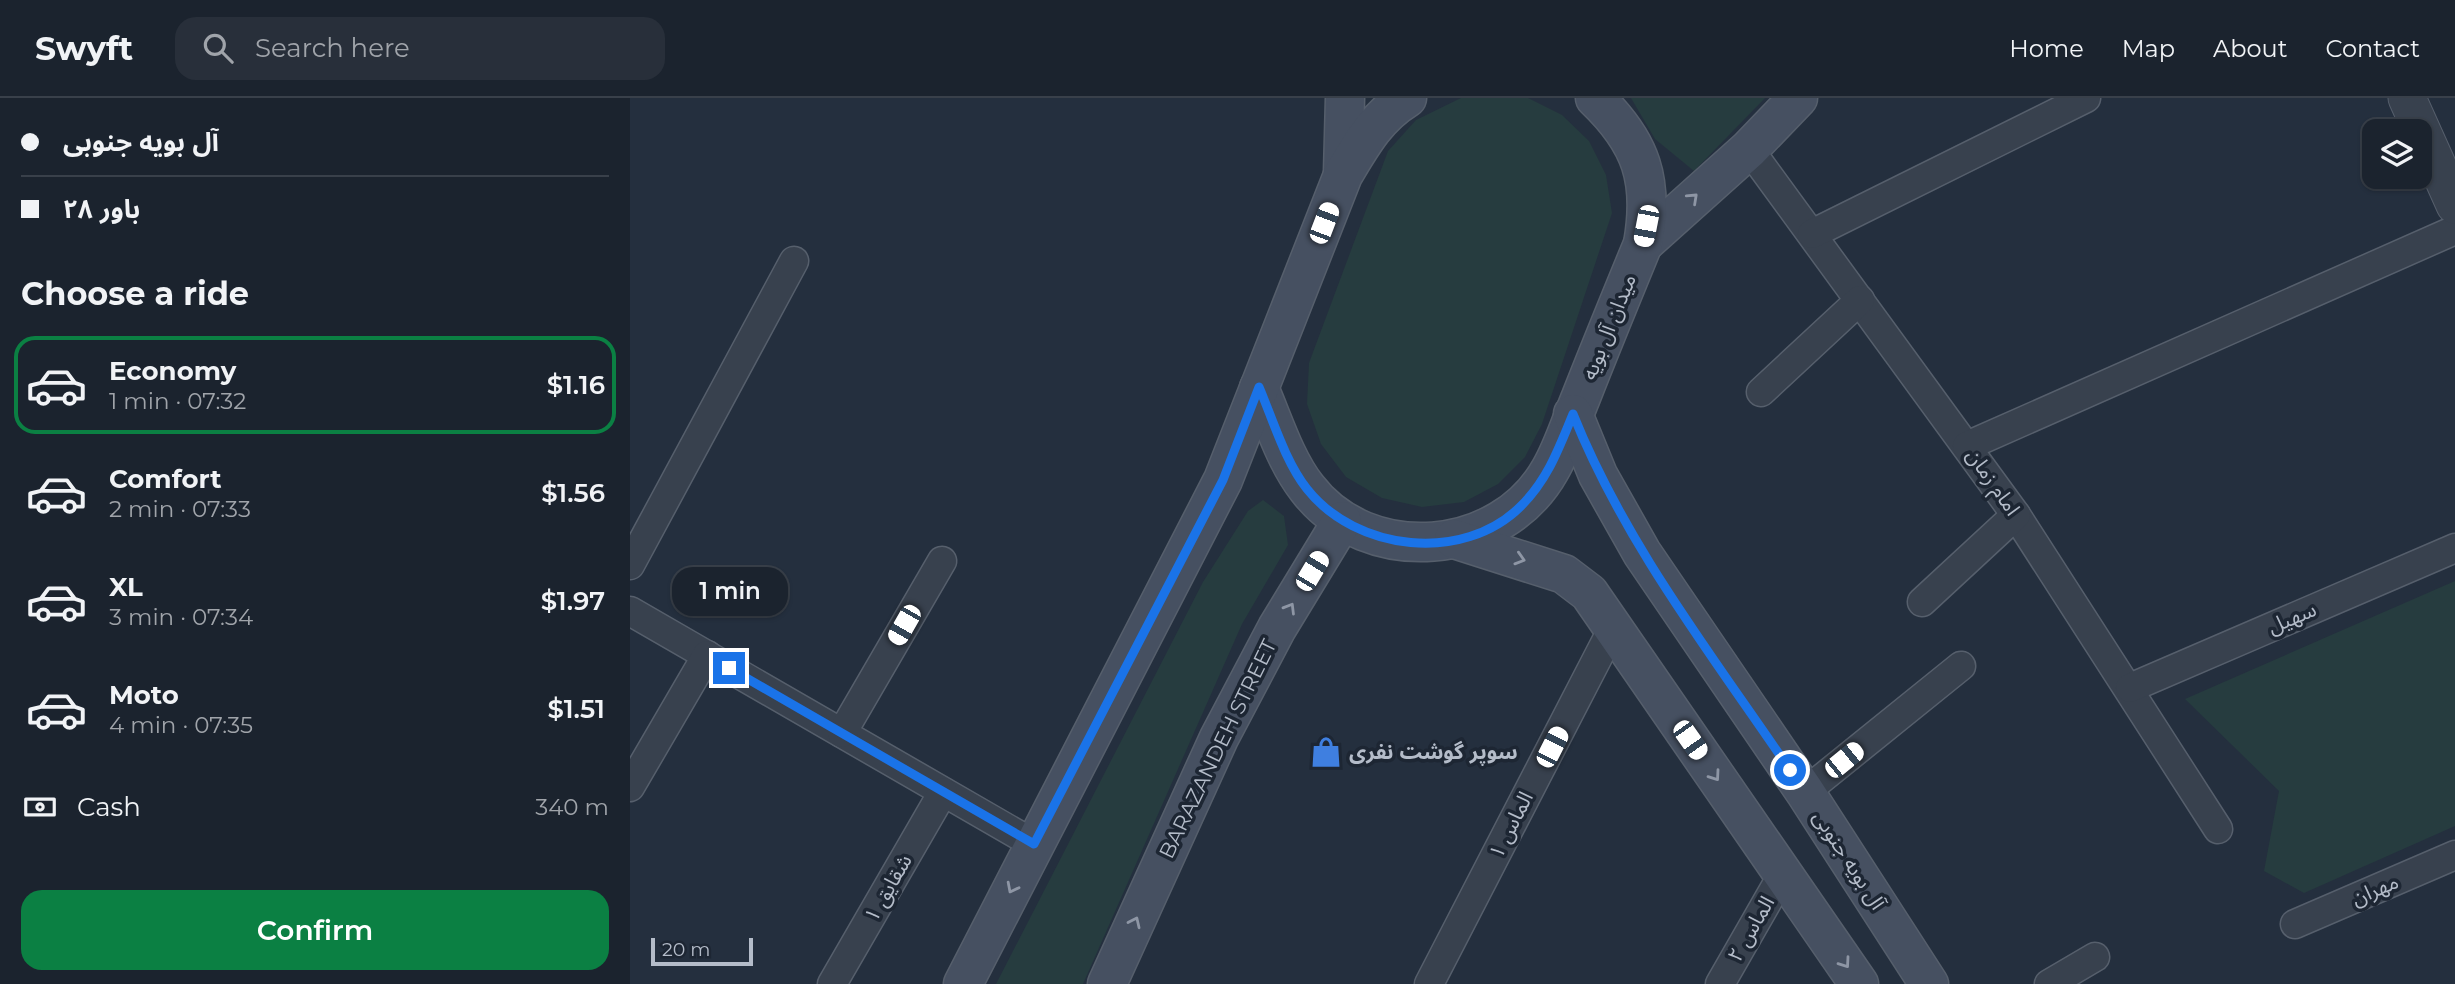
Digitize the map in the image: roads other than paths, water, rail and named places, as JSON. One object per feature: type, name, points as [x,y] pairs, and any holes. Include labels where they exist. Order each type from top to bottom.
[{"type":"main road","points":[[1343,176],[1345,98]]},
{"type":"main road","points":[[963,984],[1223,480],[1343,176],[1369,131],[1393,106],[1407,98]]},
{"type":"main road","name":"میدان آل بویه","points":[[1259,387],[1284,447],[1307,489],[1342,521],[1385,540],[1433,544],[1479,533],[1519,508],[1550,471],[1643,244],[1649,208],[1645,176],[1628,136],[1616,118],[1595,98]]},
{"type":"main road","points":[[1643,244],[1749,149],[1798,98]]},
{"type":"main road","name":"آل بویه جنوبی","points":[[1573,414],[1598,475],[1642,553],[1805,792],[1929,984]]},
{"type":"main road","name":"BARAZANDEH STREET","points":[[1107,984],[1219,738],[1277,628],[1342,521]]},
{"type":"main road","points":[[1454,539],[1564,574],[1588,593],[1859,984]]},
{"type":"street","points":[[1812,234],[2085,98]]},
{"type":"street","points":[[2407,98],[2455,205]]},
{"type":"street","name":"امام زمان","points":[[1749,149],[2016,514],[2218,828]]},
{"type":"street","points":[[1968,446],[2455,230]]},
{"type":"street","points":[[630,565],[794,261]]},
{"type":"street","points":[[1761,392],[1860,300]]},
{"type":"street","points":[[1922,602],[2016,514]]},
{"type":"street","name":"سهیل","points":[[2130,688],[2455,548]]},
{"type":"street","points":[[842,733],[942,561]]},
{"type":"street","points":[[630,611],[1034,844]]},
{"type":"street","name":"الماس ۱","points":[[1429,984],[1613,628]]},
{"type":"street","points":[[630,787],[707,655]]},
{"type":"street","points":[[1805,792],[1961,666]]},
{"type":"street","name":"شقایق ۱","points":[[832,984],[943,792]]},
{"type":"street","name":"مهران","points":[[2295,924],[2455,855]]},
{"type":"street","name":"الماس ۲","points":[[1720,984],[1783,874]]},
{"type":"street","points":[[2049,984],[2095,957]]},
{"type":"place","name":"سوپر گوشت نفری","points":[[1326,752]]}]
